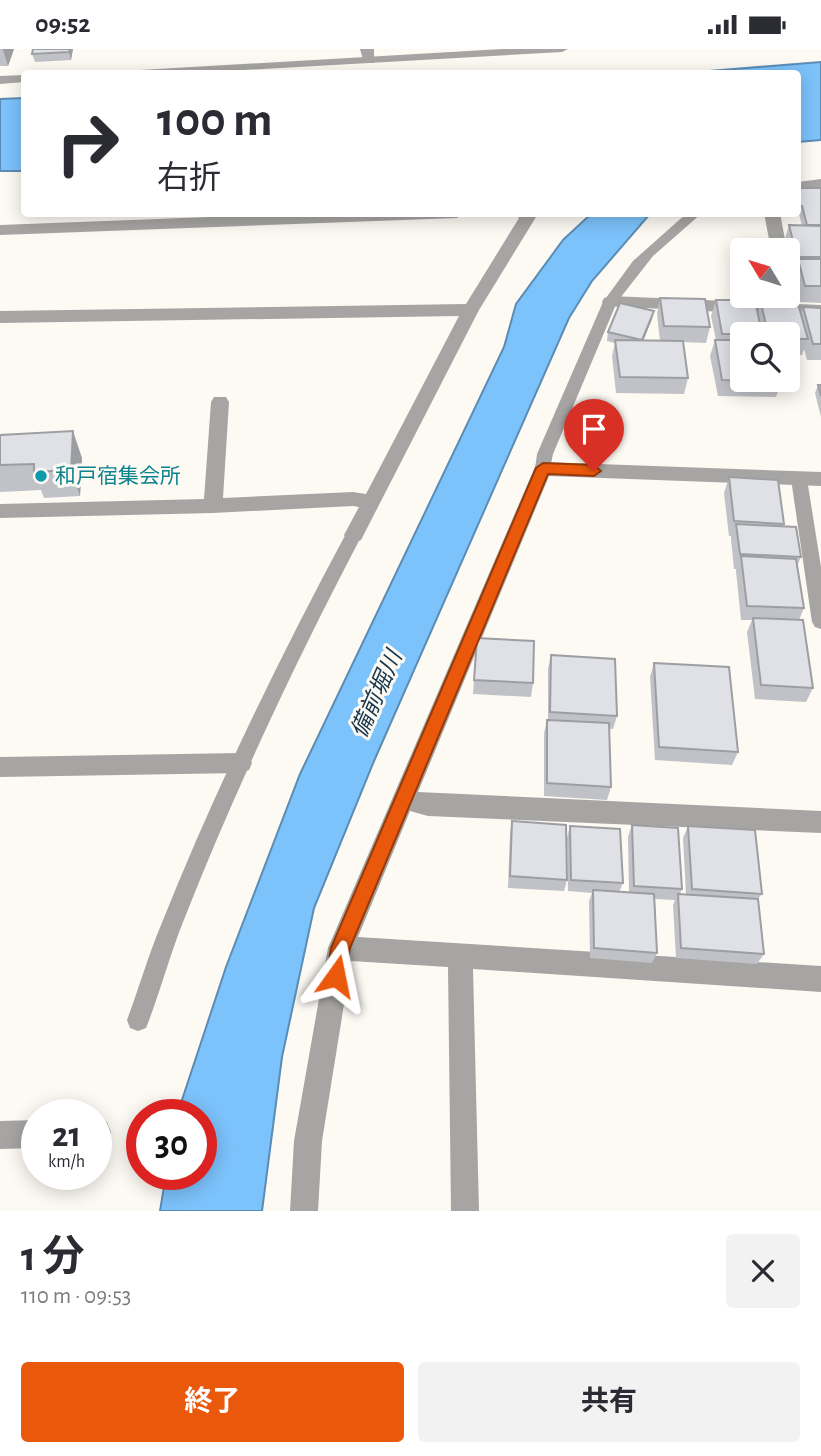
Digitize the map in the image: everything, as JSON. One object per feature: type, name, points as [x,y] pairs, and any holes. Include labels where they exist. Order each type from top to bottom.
[{"type":"street","points":[[801,187],[821,184]]},
{"type":"street","points":[[0,230],[349,217]]},
{"type":"street","points":[[354,534],[471,310],[528,217]]},
{"type":"street","points":[[773,217],[777,238]]},
{"type":"street","points":[[610,302],[730,303]]},
{"type":"street","points":[[800,306],[821,311]]},
{"type":"street","points":[[0,317],[471,310]]},
{"type":"street","points":[[213,506],[220,402]]},
{"type":"street","points":[[304,1211],[308,1141],[341,948],[543,468],[821,479]]},
{"type":"street","points":[[0,511],[213,506],[353,499],[370,502]]},
{"type":"street","points":[[0,767],[241,763]]},
{"type":"street","points":[[405,799],[428,805],[821,822]]},
{"type":"street","points":[[341,948],[821,979]]},
{"type":"street","points":[[460,956],[465,1211]]},
{"type":"street","points":[[0,1135],[21,1134]]},
{"type":"lane","points":[[178,70],[368,55],[562,49]]},
{"type":"lane","points":[[0,80],[21,79]]},
{"type":"lane","points":[[543,468],[545,454],[610,302],[621,283],[646,255],[691,217]]},
{"type":"lane","points":[[799,479],[821,622]]},
{"type":"lane","points":[[138,1020],[170,927],[241,763],[321,596],[354,534]]},
{"type":"water","points":[[821,62],[821,140],[801,142],[801,70],[722,70]]},
{"type":"water","points":[[21,98],[21,171],[0,171],[0,99]]},
{"type":"water","name":"備前堀川","points":[[588,217],[647,217],[592,281],[569,318],[374,761],[314,908],[282,1057],[262,1211],[160,1211],[163,1190],[217,1190],[217,1099],[182,1099],[226,967],[300,774],[504,347],[516,304],[563,240]]},
{"type":"building","points":[[33,49],[70,49],[69,52],[32,54]]},
{"type":"building","points":[[801,188],[821,188],[821,225],[807,225]]},
{"type":"building","points":[[789,225],[821,226],[821,257],[800,257],[800,238],[792,238]]},
{"type":"building","points":[[800,259],[821,259],[821,286],[805,286]]},
{"type":"building","points":[[660,298],[705,299],[710,327],[664,326]]},
{"type":"building","points":[[716,300],[730,300],[730,308],[757,308],[760,322],[730,322],[730,334],[722,334]]},
{"type":"building","points":[[620,303],[654,311],[642,340],[608,332]]},
{"type":"building","points":[[803,307],[821,308],[821,344],[813,344]]},
{"type":"building","points":[[762,308],[799,308],[808,339],[800,339],[800,322],[765,322]]},
{"type":"building","points":[[615,340],[683,341],[688,378],[620,377]]},
{"type":"building","points":[[715,340],[730,340],[730,380],[722,380]]},
{"type":"building","points":[[73,431],[71,470],[34,472],[34,464],[0,465],[0,435]]},
{"type":"building","points":[[729,477],[778,480],[784,524],[734,521]]},
{"type":"building","points":[[736,524],[796,527],[801,557],[740,554]]},
{"type":"building","points":[[741,556],[796,559],[804,608],[747,606]]},
{"type":"building","points":[[753,618],[803,620],[813,688],[761,685]]},
{"type":"building","points":[[477,638],[534,641],[533,683],[474,680]]},
{"type":"building","points":[[551,655],[615,659],[617,716],[550,712]]},
{"type":"building","points":[[654,663],[729,667],[738,752],[659,747]]},
{"type":"building","points":[[547,720],[609,723],[611,787],[547,783]]},
{"type":"building","points":[[512,821],[566,825],[567,880],[510,876]]},
{"type":"building","points":[[632,825],[678,828],[682,889],[634,886]]},
{"type":"building","points":[[570,826],[620,829],[623,883],[571,880]]},
{"type":"building","points":[[688,826],[755,830],[762,894],[692,889]]},
{"type":"building","points":[[593,890],[654,894],[657,953],[594,948]]},
{"type":"building","points":[[678,894],[758,899],[764,954],[681,948]]},
{"type":"place","name":"和戸宿集会所","points":[[41,476]]},
{"type":"route","points":[[336,976],[341,948],[543,468],[594,471]]}]
